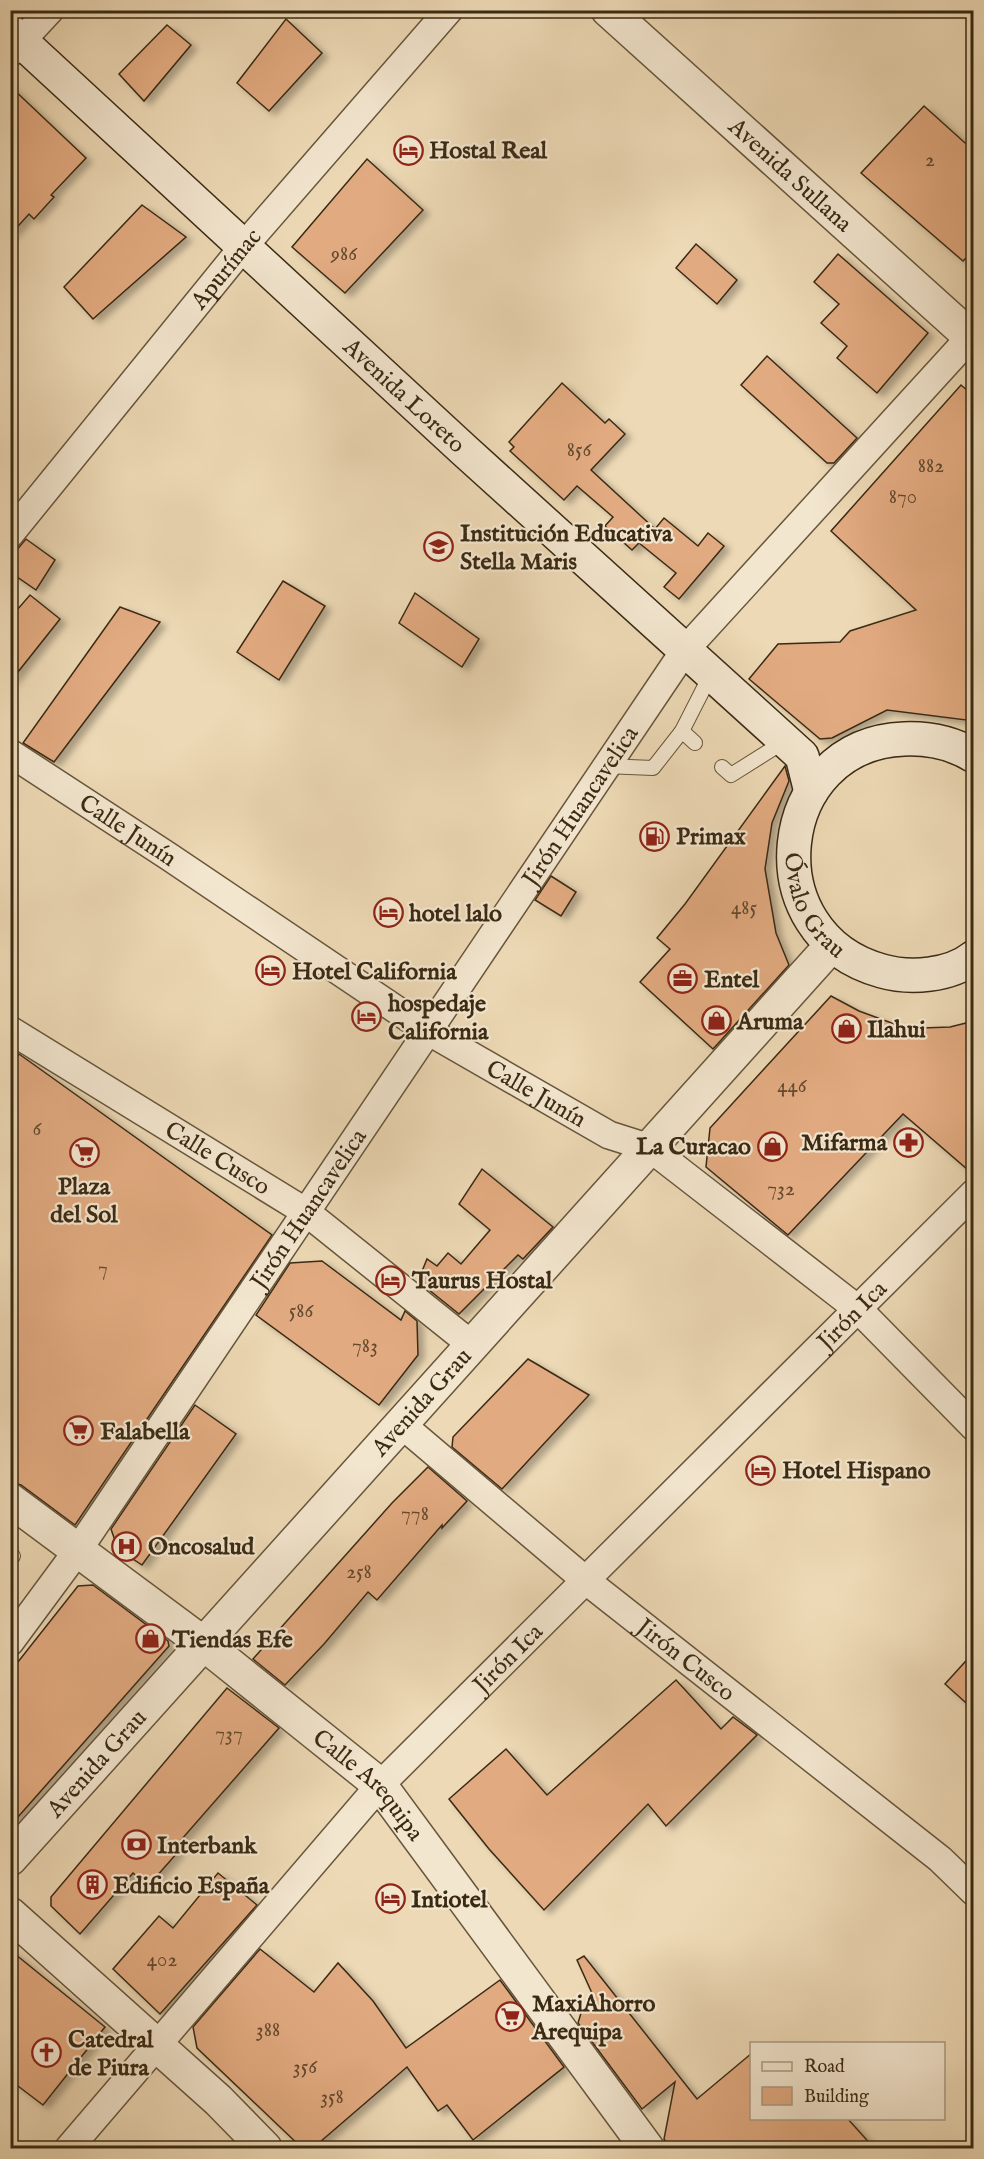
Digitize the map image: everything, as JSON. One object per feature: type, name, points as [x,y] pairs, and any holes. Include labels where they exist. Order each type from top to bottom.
[{"type":"street","points":[[14,42],[50,10]]},
{"type":"street","name":"Apurímac","points":[[10,534],[243,247],[449,10]]},
{"type":"street","name":"Avenida Sullana","points":[[608,10],[972,336]]},
{"type":"street","name":"Avenida Loreto","points":[[14,42],[243,247],[793,748]]},
{"type":"street","name":"Jirón Huancavelica","points":[[10,1642],[78,1550],[685,650],[972,336]]},
{"type":"street","name":"Óvalo Grau","points":[[973,755],[947,744],[920,739],[902,739],[867,747],[844,759],[826,774],[811,792],[797,823],[792,856],[796,889],[810,920],[831,946],[862,966],[898,976],[935,974],[974,957]]},
{"type":"street","points":[[793,748],[844,759]]},
{"type":"street","points":[[793,748],[811,792]]},
{"type":"street","name":"Calle Junín","points":[[10,753],[428,1031],[609,1135],[650,1148],[859,1310],[974,1427]]},
{"type":"street","name":"Avenida Grau","points":[[10,1859],[831,946]]},
{"type":"street","name":"Calle Cusco","points":[[10,1030],[306,1212],[472,1345]]},
{"type":"street","name":"Jirón Ica","points":[[69,2148],[380,1785],[974,1193]]},
{"type":"street","name":"Jirón Cusco","points":[[401,1424],[584,1580],[940,1859],[974,1892]]},
{"type":"street","name":"Calle Arequipa","points":[[11,1502],[204,1644],[380,1785],[647,2148]]},
{"type":"street","points":[[10,1914],[218,2100],[265,2148]]},
{"type":"lane","points":[[605,766],[653,768],[682,731],[711,674]]},
{"type":"lane","points":[[682,731],[695,743]]},
{"type":"lane","points":[[722,767],[731,774],[793,748]]},
{"type":"lane","points":[[10,1554],[13,1556],[10,1559]]},
{"type":"building","points":[[286,19],[322,53],[269,111],[237,83]]},
{"type":"building","points":[[167,25],[191,45],[144,101],[119,74]]},
{"type":"building","points":[[10,86],[86,158],[51,195],[54,197],[34,219],[29,214],[10,235]]},
{"type":"building","points":[[924,106],[974,151],[974,250],[963,261],[861,173]]},
{"type":"building","points":[[367,159],[423,210],[345,293],[292,247]]},
{"type":"building","points":[[142,205],[186,237],[93,319],[64,287]]},
{"type":"building","points":[[696,244],[737,280],[717,304],[676,268]]},
{"type":"building","points":[[838,254],[928,333],[877,393],[837,358],[847,346],[821,323],[839,304],[814,282]]},
{"type":"building","points":[[767,356],[857,438],[834,463],[827,463],[741,385]]},
{"type":"building","points":[[562,383],[605,423],[609,419],[625,434],[591,470],[655,529],[664,518],[698,546],[708,533],[724,546],[679,599],[664,587],[676,573],[639,543],[632,550],[605,526],[613,517],[577,486],[564,500],[510,451],[514,447],[509,442]]},
{"type":"building","points":[[961,385],[974,396],[974,721],[887,710],[832,738],[820,739],[749,679],[778,644],[840,642],[850,631],[916,610],[831,531]]},
{"type":"building","points":[[26,539],[55,560],[36,590],[10,572],[10,558]]},
{"type":"building","points":[[283,581],[325,606],[279,680],[237,652]]},
{"type":"building","points":[[415,593],[479,639],[462,667],[399,623]]},
{"type":"building","points":[[30,595],[60,619],[10,682],[10,618]]},
{"type":"building","points":[[120,607],[160,622],[54,762],[23,743]]},
{"type":"building","points":[[785,766],[789,781],[772,823],[765,869],[776,933],[789,965],[713,1049],[640,982],[670,949],[657,938],[685,904]]},
{"type":"building","points":[[551,876],[576,892],[561,916],[535,900]]},
{"type":"building","points":[[831,996],[859,1011],[897,1025],[922,1028],[950,1027],[974,1021],[974,1175],[903,1114],[788,1235],[706,1167],[710,1128]]},
{"type":"building","name":"Plaza del Sol","points":[[19,1054],[272,1235],[75,1525],[21,1485],[10,1482],[10,1065]]},
{"type":"building","points":[[482,1169],[553,1227],[523,1259],[518,1255],[459,1314],[418,1281],[427,1259],[437,1266],[448,1253],[461,1264],[490,1230],[459,1204]]},
{"type":"building","points":[[322,1261],[401,1320],[405,1311],[417,1321],[418,1355],[379,1405],[256,1315],[290,1263]]},
{"type":"building","points":[[528,1359],[589,1395],[502,1489],[452,1447],[453,1437]]},
{"type":"building","points":[[195,1405],[236,1434],[142,1565],[118,1549],[111,1529]]},
{"type":"building","points":[[428,1467],[467,1501],[442,1528],[442,1525],[377,1600],[368,1592],[285,1685],[253,1659],[392,1503]]},
{"type":"building","points":[[93,1585],[168,1641],[169,1646],[10,1826],[10,1672],[78,1586]]},
{"type":"building","points":[[974,1652],[974,1710],[945,1684]]},
{"type":"building","points":[[676,1680],[721,1729],[733,1717],[757,1735],[666,1826],[648,1804],[544,1910],[489,1849],[449,1799],[506,1749],[547,1795]]},
{"type":"building","points":[[227,1688],[279,1728],[174,1848],[178,1852],[148,1886],[133,1873],[80,1934],[51,1906],[51,1897]]},
{"type":"building","points":[[218,1873],[257,1905],[160,2014],[113,1969],[159,1916],[173,1928]]},
{"type":"building","points":[[260,1949],[314,1992],[338,1963],[373,2001],[406,2048],[500,1980],[564,2067],[473,2140],[447,2105],[438,2111],[407,2067],[313,2148],[302,2148],[197,2048],[193,2027]]},
{"type":"building","name":"Catedral de Piura","points":[[10,1950],[105,2027],[43,2105],[10,2080]]},
{"type":"building","points":[[584,1956],[697,2099],[750,2055],[750,2120],[849,2120],[874,2148],[671,2148],[664,2139],[675,2082],[642,2109],[578,2023],[581,2013],[596,2002],[577,1960]]},
{"type":"place","name":"Hostal Real","points":[[408,150]]},
{"type":"place","name":"Institución Educativa Stella Maris","points":[[439,547]]},
{"type":"place","name":"Primax","points":[[655,836]]},
{"type":"place","name":"hotel lalo","points":[[388,913]]},
{"type":"place","name":"Hotel California","points":[[271,971]]},
{"type":"place","name":"Entel","points":[[683,979]]},
{"type":"place","name":"hospedaje California","points":[[367,1017]]},
{"type":"place","name":"Aruma","points":[[716,1021]]},
{"type":"place","name":"Ilahui","points":[[846,1029]]},
{"type":"place","name":"Mifarma","points":[[908,1142]]},
{"type":"place","name":"La Curacao","points":[[772,1146]]},
{"type":"place","name":"Plaza del Sol","points":[[84,1153]]},
{"type":"place","name":"Taurus Hostal","points":[[391,1280]]},
{"type":"place","name":"Falabella","points":[[79,1431]]},
{"type":"place","name":"Hotel Hispano","points":[[761,1470]]},
{"type":"place","name":"Oncosalud","points":[[127,1546]]},
{"type":"place","name":"Tiendas Efe","points":[[151,1639]]},
{"type":"place","name":"Interbank","points":[[136,1845]]},
{"type":"place","name":"Edificio España","points":[[92,1885]]},
{"type":"place","name":"Intiotel","points":[[390,1899]]},
{"type":"place","name":"MaxiAhorro Arequipa","points":[[511,2017]]},
{"type":"place","name":"Catedral de Piura","points":[[47,2053]]}]
